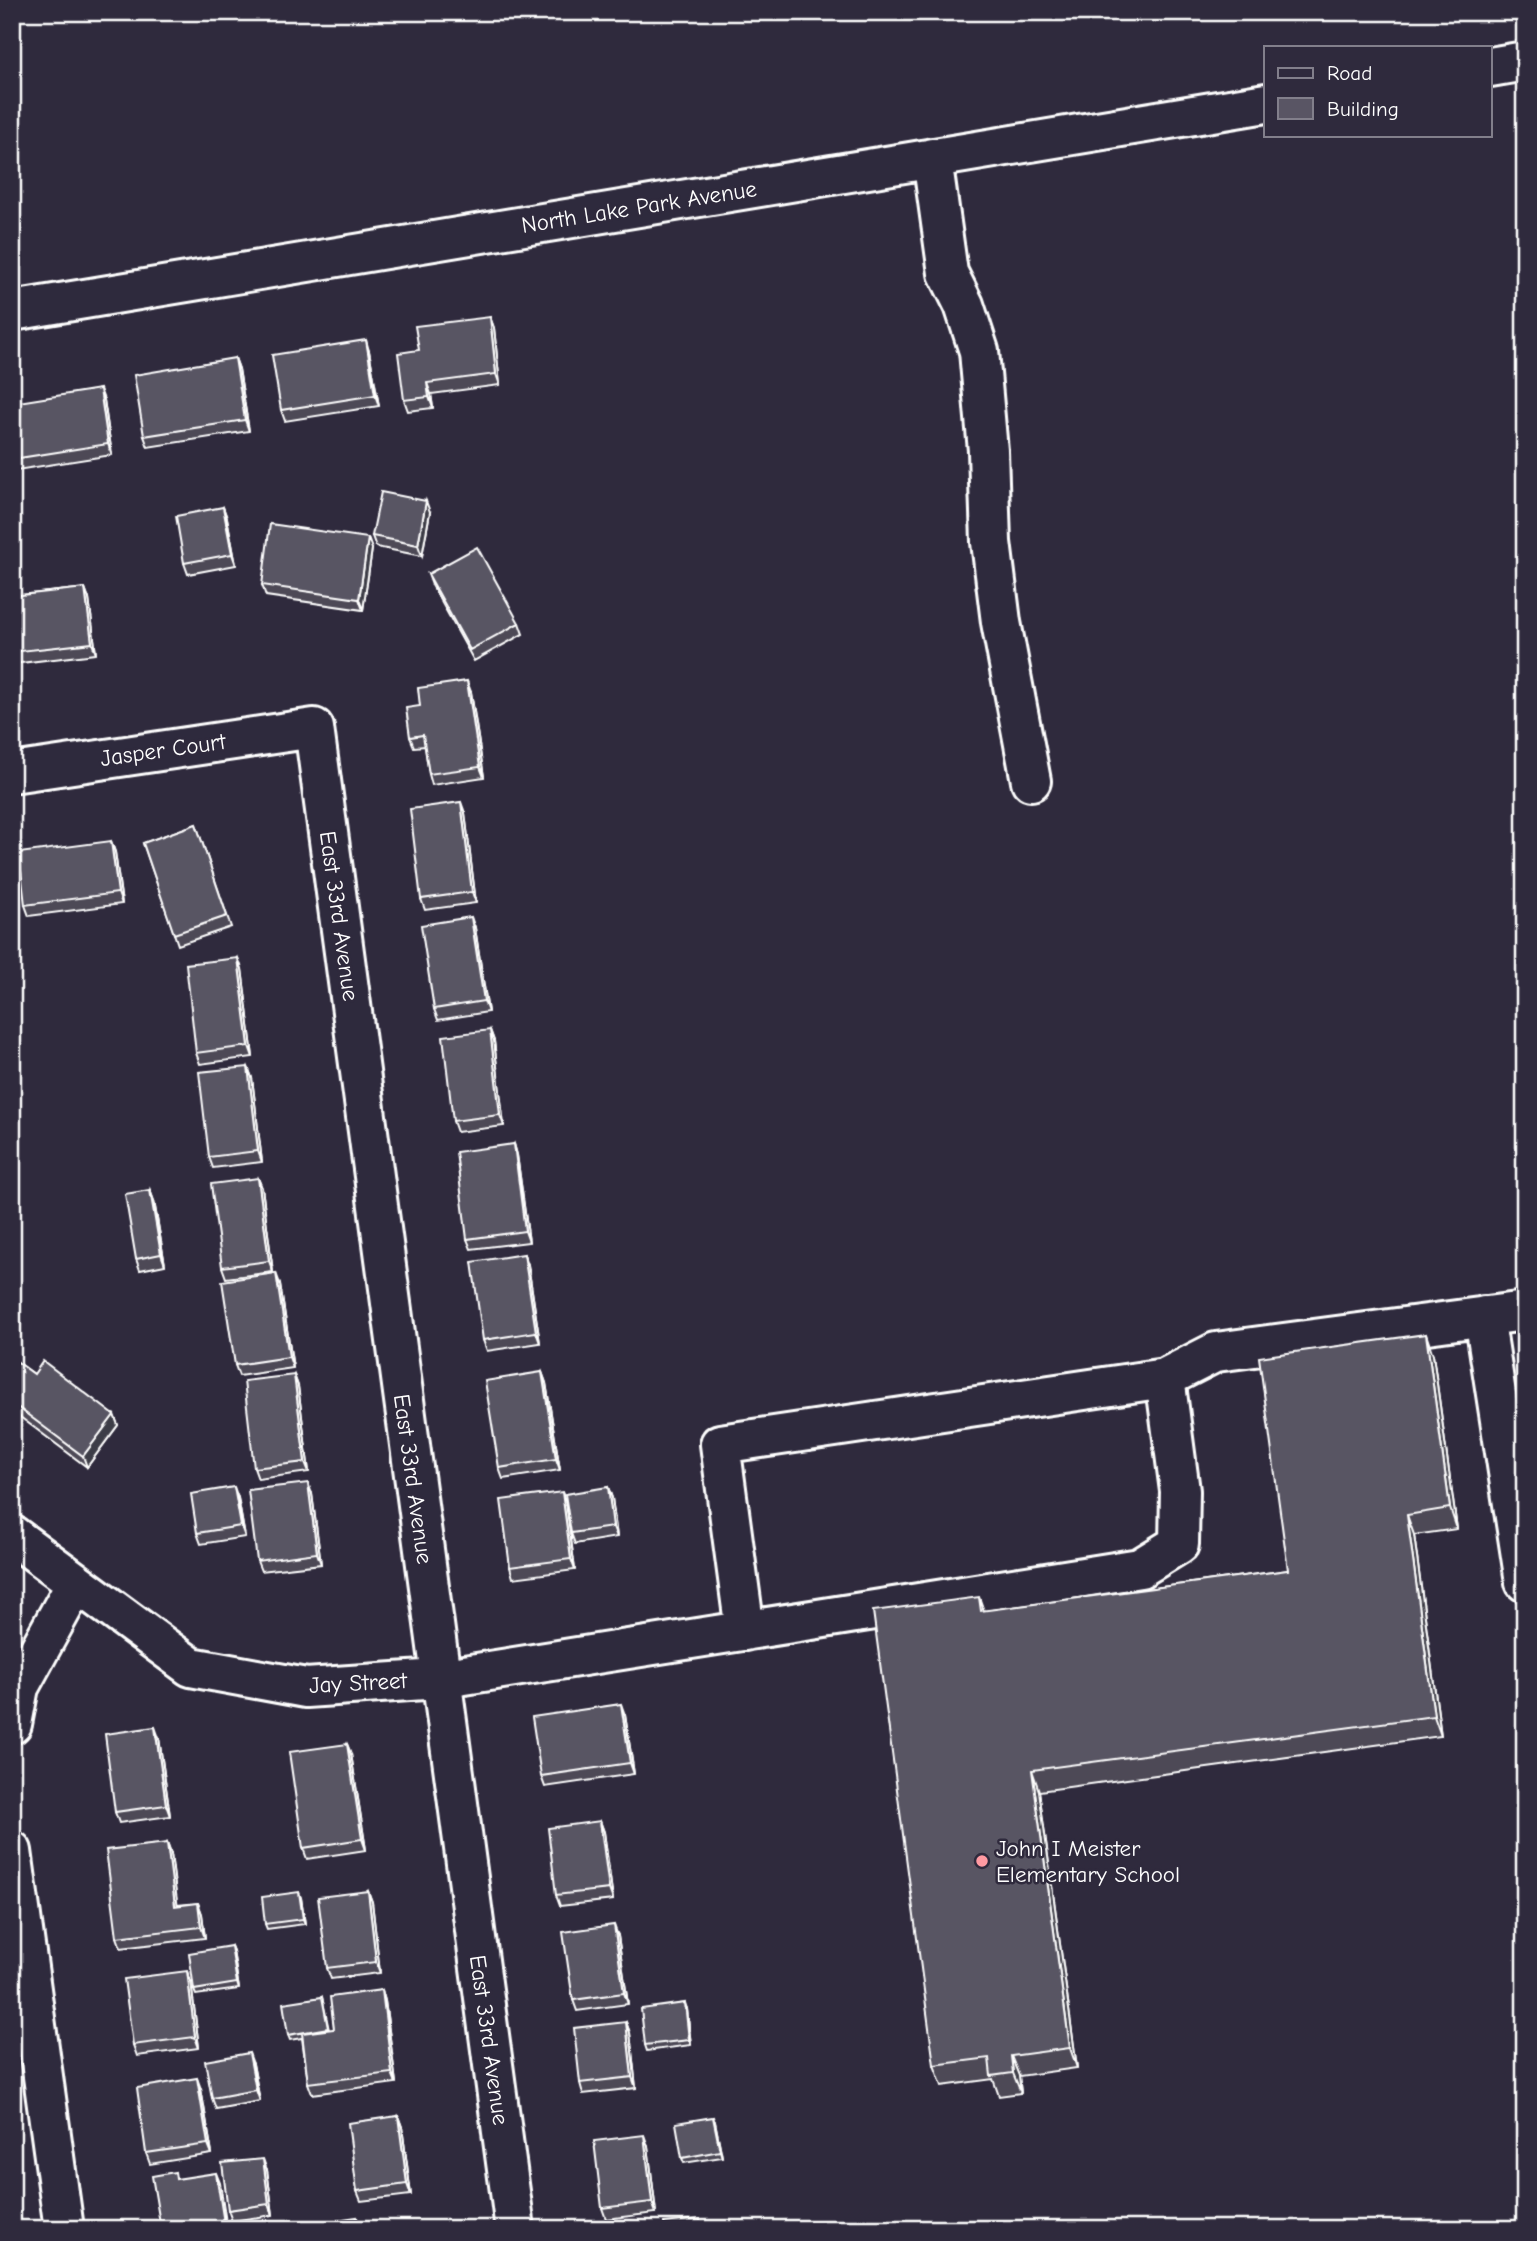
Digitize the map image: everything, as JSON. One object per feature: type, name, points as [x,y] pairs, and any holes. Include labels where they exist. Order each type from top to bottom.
[{"type":"street","points":[[1492,66],[1525,61]]},
{"type":"street","name":"North Lake Park Avenue","points":[[12,311],[1264,103]]},
{"type":"street","points":[[932,158],[948,273],[964,305],[979,351],[993,555],[1001,622],[1031,781]]},
{"type":"street","name":"Jasper Court","points":[[12,773],[314,728]]},
{"type":"street","name":"East 33rd Avenue","points":[[314,728],[439,1679],[515,2229]]},
{"type":"street","points":[[745,1631],[720,1444],[1164,1378],[1216,1352],[1525,1311]]},
{"type":"street","points":[[1484,1316],[1525,1583]]},
{"type":"street","name":"Jay Street","points":[[12,1535],[191,1667],[306,1688],[439,1679],[1140,1568],[1180,1544],[1180,1491],[1164,1378]]},
{"type":"street","points":[[12,1724],[19,1686],[76,1583]]},
{"type":"street","points":[[12,1851],[64,2229]]},
{"type":"building","points":[[490,317],[496,374],[427,383],[429,397],[404,400],[398,353],[419,350],[415,326]]},
{"type":"building","points":[[366,340],[375,395],[281,410],[272,355]]},
{"type":"building","points":[[235,358],[245,420],[144,436],[134,375]]},
{"type":"building","points":[[100,389],[108,444],[13,459],[12,403]]},
{"type":"building","points":[[381,492],[426,501],[418,545],[372,536]]},
{"type":"building","points":[[223,507],[232,554],[184,563],[176,516]]},
{"type":"building","points":[[270,524],[368,538],[359,599],[262,585]]},
{"type":"building","points":[[477,547],[519,623],[470,650],[428,574]]},
{"type":"building","points":[[85,588],[92,643],[12,652],[12,596]]},
{"type":"building","points":[[467,681],[480,767],[429,774],[423,735],[410,737],[406,708],[420,706],[418,688]]},
{"type":"building","points":[[461,802],[472,892],[421,899],[410,809]]},
{"type":"building","points":[[196,824],[227,916],[174,934],[143,843]]},
{"type":"building","points":[[111,841],[118,893],[25,905],[19,853]]},
{"type":"building","points":[[471,917],[484,1001],[434,1009],[421,925]]},
{"type":"building","points":[[238,958],[249,1046],[196,1053],[186,964]]},
{"type":"building","points":[[490,1030],[500,1115],[453,1121],[443,1036]]},
{"type":"building","points":[[248,1067],[258,1151],[209,1157],[199,1072]]},
{"type":"building","points":[[514,1144],[525,1231],[467,1239],[456,1152]]},
{"type":"building","points":[[258,1178],[269,1261],[222,1267],[211,1184]]},
{"type":"building","points":[[150,1190],[161,1254],[136,1259],[125,1194]]},
{"type":"building","points":[[524,1254],[536,1332],[483,1340],[472,1262]]},
{"type":"building","points":[[276,1273],[289,1357],[235,1365],[222,1281]]},
{"type":"building","points":[[1426,1334],[1450,1508],[1407,1515],[1434,1716],[1032,1770],[1070,2048],[1011,2056],[1013,2073],[991,2076],[989,2058],[934,2065],[873,1611],[979,1597],[981,1611],[1288,1570],[1259,1357]]},
{"type":"building","points":[[12,1358],[34,1374],[43,1361],[114,1415],[83,1456],[12,1403]]},
{"type":"building","points":[[542,1372],[556,1459],[499,1468],[485,1381]]},
{"type":"building","points":[[294,1375],[305,1462],[254,1468],[244,1381]]},
{"type":"building","points":[[308,1483],[317,1553],[257,1561],[248,1490]]},
{"type":"building","points":[[234,1487],[241,1526],[197,1533],[191,1494]]},
{"type":"building","points":[[608,1487],[613,1527],[571,1533],[565,1494]]},
{"type":"building","points":[[562,1492],[571,1559],[510,1567],[501,1500]]},
{"type":"building","points":[[621,1704],[630,1763],[541,1776],[532,1717]]},
{"type":"building","points":[[155,1727],[166,1805],[115,1812],[105,1734]]},
{"type":"building","points":[[347,1744],[362,1839],[303,1848],[289,1752]]},
{"type":"building","points":[[600,1821],[609,1889],[556,1895],[548,1828]]},
{"type":"building","points":[[167,1843],[175,1906],[198,1903],[201,1927],[117,1937],[106,1850]]},
{"type":"building","points":[[368,1891],[376,1962],[327,1968],[318,1897]]},
{"type":"building","points":[[299,1892],[303,1919],[265,1924],[262,1897]]},
{"type":"building","points":[[614,1925],[624,1993],[573,2000],[563,1932]]},
{"type":"building","points":[[231,1946],[237,1983],[194,1990],[189,1953]]},
{"type":"building","points":[[187,1971],[195,2037],[133,2045],[124,1979]]},
{"type":"building","points":[[382,1990],[392,2073],[308,2083],[302,2033],[334,2029],[330,1997]]},
{"type":"building","points":[[322,1997],[328,2028],[288,2035],[283,2003]]},
{"type":"building","points":[[685,2003],[689,2040],[645,2045],[641,2009]]},
{"type":"building","points":[[626,2022],[632,2077],[580,2083],[574,2028]]},
{"type":"building","points":[[249,2053],[256,2090],[212,2098],[205,2061]]},
{"type":"building","points":[[197,2078],[208,2144],[146,2153],[137,2088]]},
{"type":"building","points":[[398,2116],[407,2184],[357,2191],[348,2123]]},
{"type":"building","points":[[713,2117],[720,2151],[682,2158],[676,2123]]},
{"type":"building","points":[[644,2135],[652,2202],[602,2208],[594,2141]]},
{"type":"building","points":[[263,2159],[269,2204],[228,2210],[222,2163]]},
{"type":"building","points":[[175,2172],[176,2179],[216,2173],[225,2229],[161,2229],[152,2176]]},
{"type":"building","points":[[357,2217],[359,2229],[317,2229],[316,2223]]},
{"type":"building","points":[[700,2219],[701,2229],[665,2229],[664,2223]]},
{"type":"place","name":"John I Meister Elementary School","points":[[982,1861]]}]
